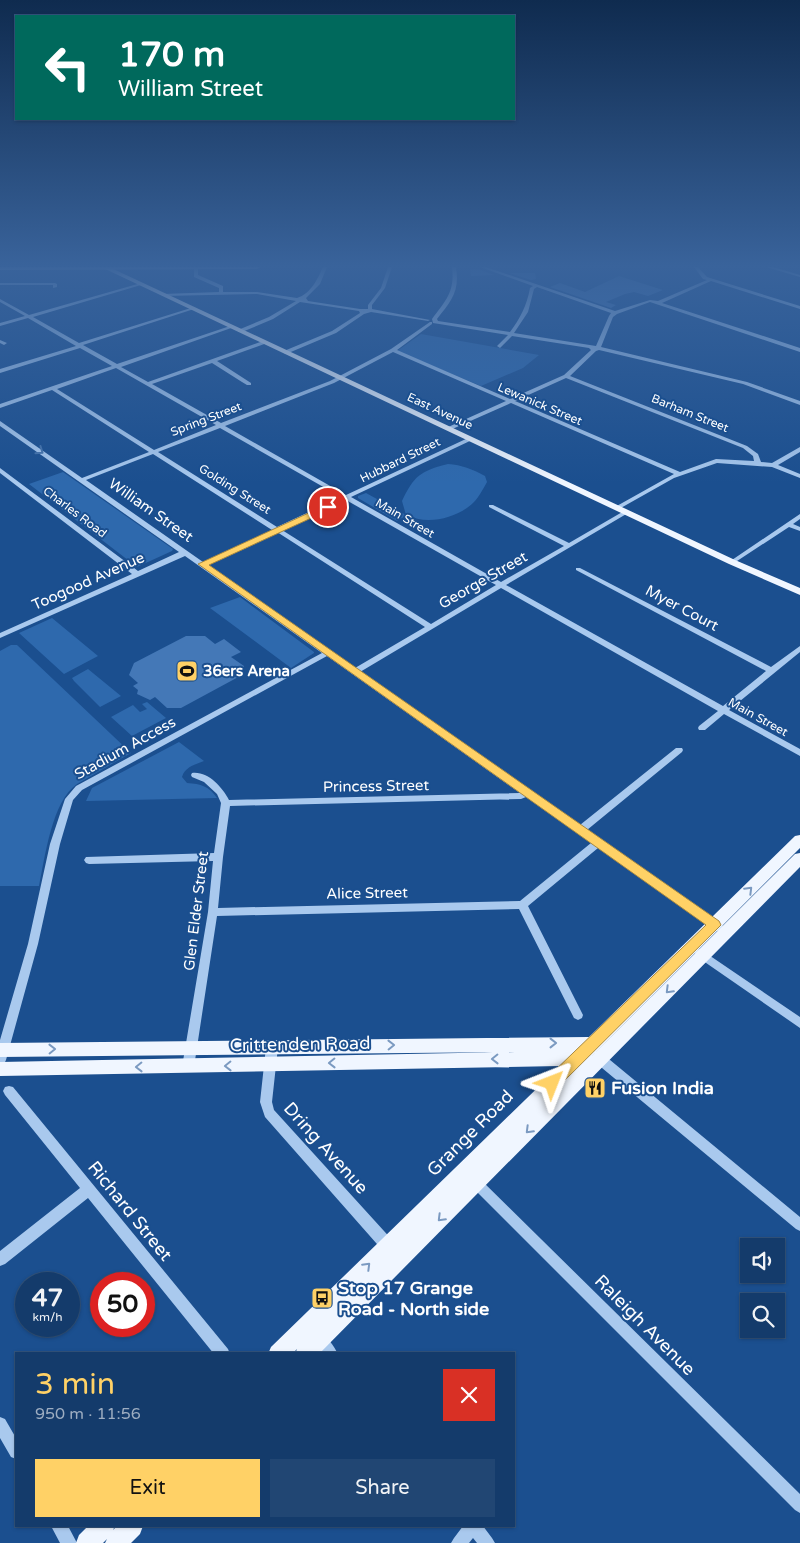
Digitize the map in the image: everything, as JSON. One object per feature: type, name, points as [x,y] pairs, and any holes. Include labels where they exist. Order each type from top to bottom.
[{"type":"main road","name":"East Avenue","points":[[258,339],[732,562],[764,576],[774,578],[800,592]]},
{"type":"main road","name":"East Avenue","points":[[764,576],[770,582],[800,597]]},
{"type":"main road","name":"Grange Road","points":[[307,1352],[394,1252],[470,1177],[600,1059],[800,840]]},
{"type":"main road","name":"Grange Road","points":[[720,928],[797,865]]},
{"type":"main road","name":"Grange Road","points":[[470,1177],[552,1083],[578,1057],[698,951]]},
{"type":"main road","name":"Crittenden Road","points":[[1,1053],[191,1048],[593,1044]]},
{"type":"main road","points":[[593,1044],[600,1059]]},
{"type":"main road","name":"Crittenden Road","points":[[0,1069],[269,1065],[578,1057],[600,1059]]},
{"type":"main road","points":[[543,1058],[553,1067],[552,1083]]},
{"type":"main road","name":"Grange Road","points":[[283,1352],[319,1339]]},
{"type":"main road","points":[[87,1543],[103,1527]]},
{"type":"street","name":"Main Street","points":[[67,339],[800,753]]},
{"type":"street","points":[[0,372],[100,339]]},
{"type":"street","points":[[0,406],[116,366],[204,339]]},
{"type":"street","points":[[286,352],[317,339]]},
{"type":"street","name":"Spring Street","points":[[81,480],[332,382],[338,377],[393,350],[408,339]]},
{"type":"street","points":[[500,346],[507,339]]},
{"type":"street","points":[[542,339],[596,348],[745,383],[800,403]]},
{"type":"street","points":[[448,428],[566,376],[596,348],[600,339]]},
{"type":"street","points":[[767,339],[800,350]]},
{"type":"street","points":[[148,384],[265,342]]},
{"type":"street","name":"Lewanick Street","points":[[393,350],[679,474]]},
{"type":"street","points":[[213,361],[232,371],[235,376],[249,384]]},
{"type":"street","name":"Barham Street","points":[[566,376],[745,447],[756,454],[758,463]]},
{"type":"street","name":"Golding Street","points":[[52,388],[431,627]]},
{"type":"street","name":"William Street","points":[[0,423],[720,928]]},
{"type":"street","name":"Hubbard Street","points":[[202,564],[348,498],[470,439]]},
{"type":"street","points":[[773,465],[800,449]]},
{"type":"street","points":[[621,510],[679,474],[716,461],[773,465],[800,476]]},
{"type":"street","name":"Charles Road","points":[[0,470],[137,574]]},
{"type":"street","points":[[492,506],[570,546]]},
{"type":"street","name":"George Street","points":[[354,672],[570,546],[621,510]]},
{"type":"street","points":[[732,562],[800,516]]},
{"type":"street","points":[[788,524],[800,529]]},
{"type":"street","name":"Toogood Avenue","points":[[0,636],[181,554],[187,554]]},
{"type":"street","name":"Myer Court","points":[[578,569],[772,670]]},
{"type":"street","points":[[702,728],[800,648]]},
{"type":"street","name":"Stadium Access","points":[[1,1053],[33,944],[55,844],[67,804],[73,793],[327,653]]},
{"type":"street","points":[[581,830],[679,750]]},
{"type":"street","points":[[195,775],[207,780],[220,792],[226,803]]},
{"type":"street","name":"Princess Street","points":[[226,803],[521,796],[526,793]]},
{"type":"street","name":"Glen Elder Street","points":[[188,1066],[213,912],[218,857],[226,803]]},
{"type":"street","points":[[578,1015],[522,904],[598,842]]},
{"type":"street","points":[[89,860],[218,857]]},
{"type":"street","name":"Alice Street","points":[[213,912],[522,904]]},
{"type":"street","points":[[698,951],[800,1024]]},
{"type":"street","name":"Dring Avenue","points":[[272,1047],[266,1102],[269,1113],[394,1252]]},
{"type":"street","points":[[600,1059],[800,1225]]},
{"type":"street","name":"Richard Street","points":[[9,1091],[221,1352]]},
{"type":"street","name":"Raleigh Avenue","points":[[470,1177],[800,1505]]},
{"type":"street","points":[[0,1260],[89,1189]]},
{"type":"street","points":[[0,1424],[15,1450]]},
{"type":"street","points":[[60,1527],[69,1543]]},
{"type":"street","points":[[459,1543],[472,1527]]},
{"type":"street","points":[[474,1527],[487,1543]]},
{"type":"shaded area","points":[[414,339],[449,339],[539,355],[523,368],[481,386],[397,351]]},
{"type":"shaded area","points":[[448,464],[476,471],[485,476],[487,482],[474,502],[451,516],[442,519],[424,520],[407,515],[397,521],[358,498],[358,496],[366,493],[406,515],[402,501],[414,480],[424,472]]},
{"type":"shaded area","points":[[63,472],[173,549],[172,551],[137,567],[29,484]]},
{"type":"shaded area","points":[[240,597],[314,653],[291,668],[210,608]]},
{"type":"shaded area","points":[[52,618],[98,656],[64,674],[19,633]]},
{"type":"shaded area","points":[[11,645],[17,645],[131,753],[77,784],[68,792],[61,803],[51,830],[39,886],[0,886],[0,651]]},
{"type":"shaded area","points":[[88,669],[121,696],[100,707],[72,678]]},
{"type":"shaded area","points":[[147,702],[166,718],[132,736],[111,717],[133,705],[140,712],[147,709],[142,704]]},
{"type":"shaded area","points":[[179,742],[204,761],[193,765],[182,777],[187,783],[208,788],[217,798],[86,801],[92,788]]},
{"type":"building","name":"36ers Arena","points":[[186,636],[205,636],[215,644],[224,639],[241,652],[231,657],[244,666],[242,675],[181,708],[167,708],[155,697],[150,700],[137,694],[138,690],[133,686],[138,683],[129,675],[134,663]]},
{"type":"place","name":"36ers Arena","points":[[187,671]]},
{"type":"place","name":"Fusion India","points":[[595,1088]]},
{"type":"place","name":"Stop 17 Grange Road - North side","points":[[322,1298]]},
{"type":"route","points":[[328,507],[202,564],[715,925],[552,1083]]}]
